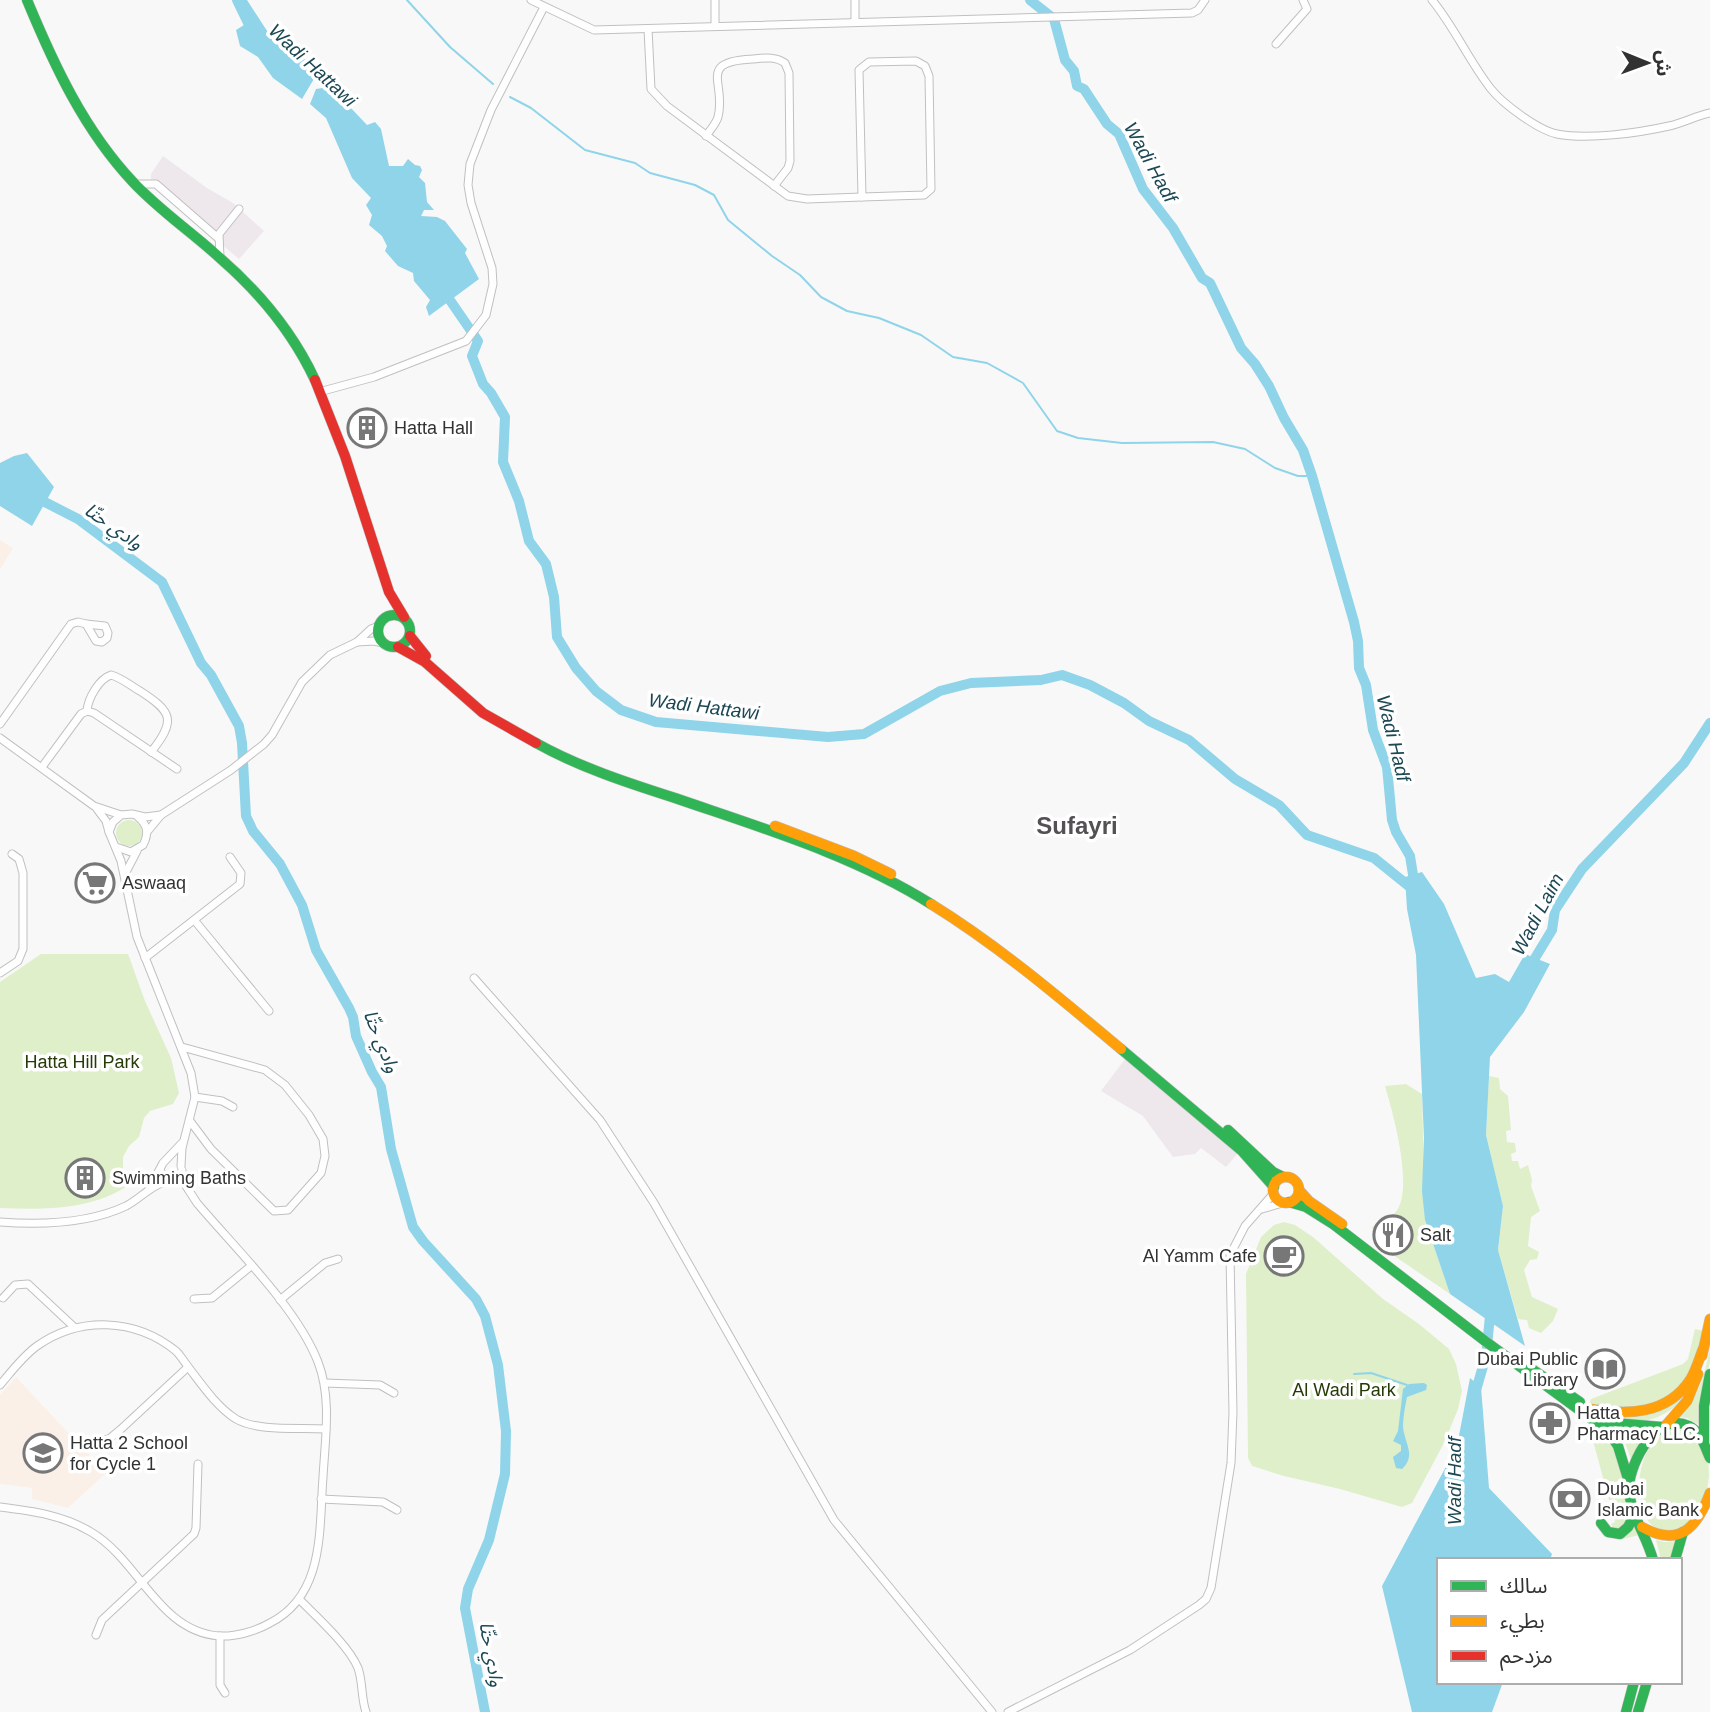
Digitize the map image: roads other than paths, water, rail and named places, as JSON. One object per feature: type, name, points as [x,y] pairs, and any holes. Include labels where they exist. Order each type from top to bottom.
[{"type":"main road","points":[[27,0],[71,94],[98,139],[135,184],[252,288],[273,312],[308,367],[375,547],[386,584],[394,604],[410,626],[410,636],[398,647]]},
{"type":"main road","points":[[386,584],[378,632],[383,643],[398,647],[425,662],[483,713],[543,747],[617,779],[768,830],[868,870],[910,891],[965,926],[1044,984],[1242,1151],[1274,1190],[1279,1201],[1306,1208],[1333,1224],[1608,1431],[1618,1447],[1629,1482],[1634,1516],[1642,1527],[1652,1558]]},
{"type":"main road","points":[[381,622],[393,614],[404,617]]},
{"type":"main road","points":[[410,636],[421,652],[475,700],[503,720],[547,743],[622,774],[845,852],[900,879],[954,911],[1048,980],[1138,1058],[1254,1152],[1273,1172],[1295,1181],[1309,1202],[1332,1215],[1485,1339]]},
{"type":"main road","points":[[1274,1190],[1276,1182],[1283,1177]]},
{"type":"main road","points":[[1287,1202],[1295,1199],[1299,1190]]},
{"type":"main road","points":[[1629,1482],[1635,1457],[1642,1445],[1664,1426],[1692,1392],[1710,1319]]},
{"type":"main road","points":[[1590,1409],[1632,1414],[1664,1404],[1689,1380],[1703,1349]]},
{"type":"main road","points":[[1509,1357],[1614,1423],[1684,1425],[1692,1429],[1704,1442]]},
{"type":"main road","points":[[1710,1374],[1704,1406],[1704,1442],[1710,1458]]},
{"type":"main road","points":[[1642,1527],[1658,1536],[1683,1532],[1699,1519],[1710,1493]]},
{"type":"main road","points":[[1601,1522],[1608,1532],[1620,1534],[1634,1516]]},
{"type":"main road","points":[[1676,1558],[1683,1532]]},
{"type":"main road","points":[[1626,1712],[1633,1684]]},
{"type":"main road","points":[[1638,1712],[1646,1684]]},
{"type":"street","points":[[531,0],[594,30],[1192,13],[1205,0]]},
{"type":"street","points":[[715,0],[715,26]]},
{"type":"street","points":[[855,0],[855,22]]},
{"type":"street","points":[[1276,44],[1307,9],[1303,0]]},
{"type":"street","points":[[1432,0],[1493,92],[1514,110],[1549,132],[1591,135],[1624,132],[1670,126],[1710,113]]},
{"type":"street","points":[[320,395],[466,341],[486,315],[493,284],[492,268],[471,203],[468,185],[470,164],[491,110],[544,7]]},
{"type":"street","points":[[648,29],[650,89],[706,136],[794,199],[862,197],[924,195],[930,189],[929,76],[920,62],[869,62],[859,70],[862,197]]},
{"type":"street","points":[[706,136],[718,116],[718,71],[725,63],[732,60],[775,58],[785,63],[789,74],[790,162],[774,186]]},
{"type":"street","points":[[135,184],[156,184],[218,238]]},
{"type":"street","points":[[220,258],[220,232],[239,209]]},
{"type":"street","points":[[125,875],[126,867],[143,845],[147,832],[161,815],[257,750],[272,735],[302,682],[313,670],[330,655],[357,642],[381,622]]},
{"type":"street","points":[[0,724],[71,624],[86,624]]},
{"type":"street","points":[[357,642],[383,643]]},
{"type":"street","points":[[87,711],[93,694],[109,675],[116,676],[148,696],[162,707],[167,720],[165,734],[151,752]]},
{"type":"street","points":[[43,767],[80,714],[87,711],[94,713],[177,769]]},
{"type":"street","points":[[0,738],[94,806],[106,821],[125,875],[131,914],[145,958],[183,1048],[195,1097],[184,1140],[179,1178],[148,1190],[126,1206],[73,1221],[0,1223]]},
{"type":"street","points":[[94,806],[121,815],[161,815]]},
{"type":"street","points":[[109,832],[113,822],[121,815]]},
{"type":"street","points":[[138,816],[147,832]]},
{"type":"street","points":[[115,846],[124,851],[138,849]]},
{"type":"street","points":[[0,974],[18,961],[23,949],[23,873],[19,859],[12,854]]},
{"type":"street","points":[[145,958],[240,884],[241,873],[230,857]]},
{"type":"street","points":[[195,921],[269,1011]]},
{"type":"street","points":[[474,978],[600,1120],[654,1203],[834,1520],[992,1712]]},
{"type":"street","points":[[183,1048],[265,1070],[285,1085],[309,1115],[323,1139],[325,1156],[321,1173],[288,1210],[274,1212],[211,1149],[190,1121]]},
{"type":"street","points":[[195,1097],[222,1101],[233,1107]]},
{"type":"street","points":[[148,1190],[166,1161],[184,1140]]},
{"type":"street","points":[[0,1507],[60,1517],[93,1532],[130,1565],[161,1606],[175,1618],[188,1627],[220,1636],[259,1629],[279,1619],[300,1600],[307,1587],[315,1564],[326,1429],[325,1383],[318,1361],[304,1332],[280,1300],[197,1203],[186,1186],[182,1169],[176,1160],[166,1161]]},
{"type":"street","points":[[160,1170],[163,1177],[186,1186]]},
{"type":"street","points":[[1008,1712],[1130,1650],[1191,1612],[1206,1599],[1211,1588],[1231,1463],[1233,1400],[1230,1255],[1236,1240],[1274,1190]]},
{"type":"street","points":[[1258,1211],[1287,1202]]},
{"type":"street","points":[[280,1300],[325,1262],[338,1259]]},
{"type":"street","points":[[194,1299],[212,1297],[251,1266]]},
{"type":"street","points":[[3,1298],[15,1285],[28,1284],[74,1327]]},
{"type":"street","points":[[0,1385],[34,1347],[74,1327],[94,1324],[121,1325],[150,1335],[177,1352],[224,1409],[245,1422],[257,1426],[326,1429]]},
{"type":"street","points":[[96,1442],[109,1439],[188,1367]]},
{"type":"street","points":[[325,1383],[380,1385],[394,1393]]},
{"type":"street","points":[[96,1634],[102,1620],[194,1534],[198,1464]]},
{"type":"street","points":[[321,1499],[383,1502],[397,1510]]},
{"type":"street","points":[[300,1600],[336,1637],[358,1666],[366,1712]]},
{"type":"street","points":[[220,1636],[220,1685],[225,1693]]},
{"type":"water","points":[[236,0],[247,0],[271,37],[295,50],[318,72],[302,99],[273,78],[258,57],[240,46],[236,30],[244,25],[247,15]]},
{"type":"water","points":[[329,87],[345,96],[350,107],[367,125],[375,122],[381,129],[389,166],[403,166],[408,159],[420,166],[422,170],[419,177],[425,183],[427,202],[434,210],[424,210],[421,216],[437,217],[445,221],[467,249],[465,253],[479,279],[429,316],[426,307],[430,300],[414,281],[413,273],[398,266],[385,251],[387,246],[382,236],[369,225],[372,215],[366,205],[371,198],[352,178],[326,118],[310,104],[316,89]]},
{"type":"water","points":[[27,453],[54,487],[32,526],[0,506],[0,463]]},
{"type":"water","points":[[1422,872],[1444,904],[1476,978],[1495,974],[1509,982],[1525,954],[1550,964],[1524,1012],[1490,1057],[1486,1135],[1503,1206],[1498,1250],[1525,1346],[1450,1294],[1425,1220],[1416,955],[1407,909],[1405,877]]},
{"type":"water","points":[[1470,1378],[1481,1387],[1489,1488],[1552,1554],[1551,1558],[1437,1558],[1437,1684],[1502,1684],[1492,1712],[1412,1712],[1382,1586],[1457,1446]]},
{"type":"water","points":[[1409,1384],[1427,1385],[1426,1390],[1407,1397],[1403,1426],[1409,1459],[1402,1469],[1396,1468],[1393,1457],[1401,1451],[1401,1445],[1393,1441],[1398,1431],[1403,1389]]},
{"type":"waterway","name":"Wadi Hattawi","points":[[237,0],[251,29]]},
{"type":"waterway","points":[[407,0],[450,47],[493,84]]},
{"type":"waterway","name":"Wadi Hadf","points":[[1030,0],[1054,19],[1065,60],[1074,71],[1077,86],[1084,89],[1107,124],[1119,134],[1143,189],[1173,228],[1202,278],[1210,283],[1241,348],[1269,386],[1303,450],[1354,622],[1359,668],[1366,685],[1373,730],[1387,767],[1392,820],[1410,856],[1415,887]]},
{"type":"waterway","points":[[510,97],[531,108],[585,150],[635,163],[650,173],[695,185],[714,195],[728,220],[800,275],[821,297],[847,311],[879,318],[921,335],[953,357],[987,363],[1023,383],[1057,431],[1078,438],[1122,443],[1213,442],[1245,449],[1275,468],[1298,476],[1312,476]]},
{"type":"waterway","name":"Wadi Hattawi","points":[[443,290],[478,341],[472,356],[483,384],[505,417],[503,462],[519,501],[529,541],[546,564],[554,597],[557,637],[576,668],[596,691],[621,710],[656,722],[828,737],[864,734],[940,691],[971,683],[1041,680],[1062,675],[1090,685],[1124,703],[1149,721],[1189,740],[1235,779],[1279,805],[1307,835],[1374,858],[1415,891]]},
{"type":"waterway","name":"وادي حتّا","points":[[35,497],[78,519],[162,582],[201,663],[211,675],[239,726],[246,816],[253,831],[280,864],[302,905],[316,950],[349,1008],[356,1036],[381,1087],[391,1149],[413,1227],[476,1299],[485,1316],[498,1365],[506,1431],[505,1474],[489,1540],[468,1589],[465,1608],[485,1712]]},
{"type":"waterway","name":"Wadi Laim","points":[[1529,968],[1552,930],[1555,910],[1582,869],[1684,763],[1710,723]]},
{"type":"waterway","name":"Wadi Hadf","points":[[1474,1397],[1486,1356],[1491,1306]]},
{"type":"waterway","points":[[1354,1374],[1371,1373],[1407,1385]]},
{"type":"place","name":"Hatta Hall","points":[[367,428]]},
{"type":"place","name":"Aswaaq","points":[[95,883]]},
{"type":"place","name":"Swimming Baths","points":[[85,1178]]},
{"type":"place","name":"Salt","points":[[1393,1235]]},
{"type":"place","name":"Al Yamm Cafe","points":[[1284,1256]]},
{"type":"place","name":"Dubai Public Library","points":[[1605,1369]]},
{"type":"place","name":"Hatta Pharmacy LLC.","points":[[1550,1423]]},
{"type":"place","name":"Hatta 2 School for Cycle 1","points":[[43,1453]]},
{"type":"place","name":"Dubai Islamic Bank","points":[[1570,1499]]},
{"type":"district","name":"Sufayri","points":[[1077,826]]},
{"type":"park label","name":"Hatta Hill Park","points":[[82,1062]]},
{"type":"park label","name":"Al Wadi Park","points":[[1344,1390]]}]
